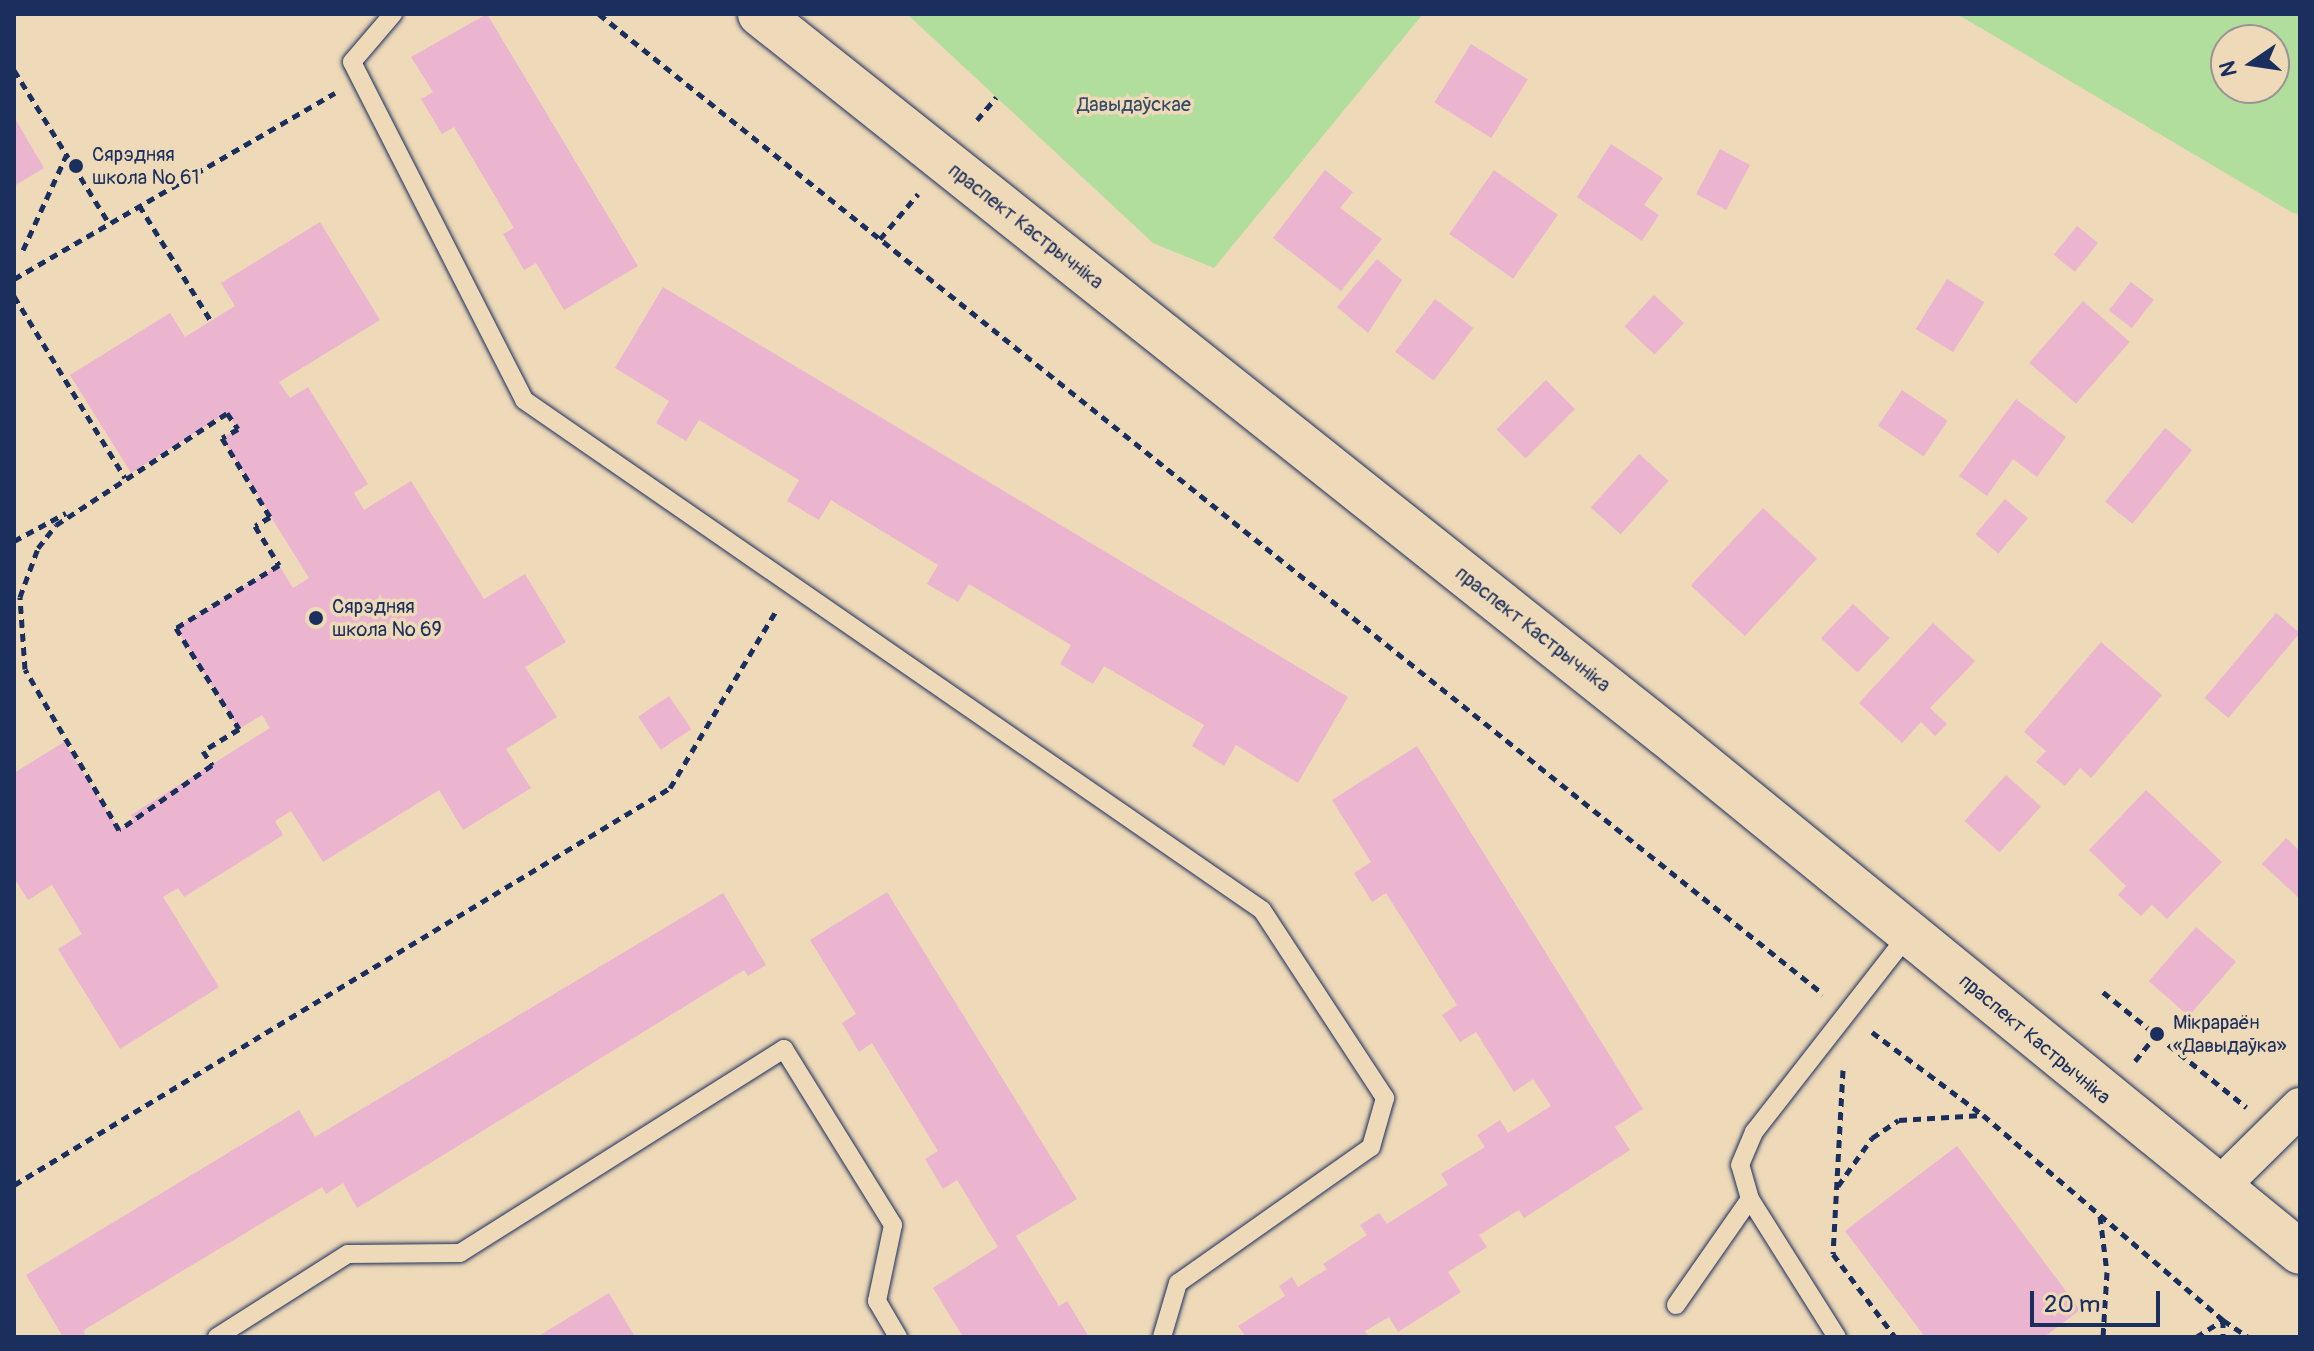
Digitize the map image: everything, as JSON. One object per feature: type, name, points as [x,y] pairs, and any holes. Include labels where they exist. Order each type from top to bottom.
[{"type":"main road","name":"праспект Кастрычніка","points":[[760,14],[2300,1252]]},
{"type":"street","points":[[2219,1187],[2300,1107]]},
{"type":"lane","points":[[393,14],[352,62],[524,400],[1262,910],[1385,1098],[1371,1147],[1178,1283],[1162,1337]]},
{"type":"lane","points":[[1837,1337],[1750,1199],[1740,1165],[1754,1132],[1908,935]]},
{"type":"lane","points":[[217,1337],[348,1254],[460,1253],[784,1049],[893,1225],[877,1301],[898,1337]]},
{"type":"lane","points":[[1676,1305],[1750,1199]]},
{"type":"path","points":[[599,14],[1846,1012],[1983,1115],[2223,1320],[2248,1337]]},
{"type":"path","points":[[14,70],[109,223]]},
{"type":"path","points":[[14,279],[360,79]]},
{"type":"path","points":[[977,120],[996,97]]},
{"type":"path","points":[[23,250],[66,155]]},
{"type":"path","points":[[880,239],[925,185]]},
{"type":"path","points":[[139,205],[211,321]]},
{"type":"path","points":[[14,296],[125,478]]},
{"type":"path","points":[[14,541],[125,478],[227,413],[238,429],[222,438],[270,517],[255,526],[279,565],[176,628],[239,729],[203,751],[212,765],[119,830],[35,691],[19,645],[26,573],[38,548],[77,506]]},
{"type":"path","points":[[14,1185],[670,788],[791,585]]},
{"type":"path","points":[[2103,992],[2230,1093]]},
{"type":"path","points":[[1846,1012],[1833,1254],[1895,1337]]},
{"type":"path","points":[[1837,1187],[1872,1138],[1899,1120],[1983,1115]]},
{"type":"path","points":[[2100,1215],[2107,1272],[2103,1337]]},
{"type":"path","points":[[2196,1337],[2223,1320]]},
{"type":"path","points":[[2223,1320],[2223,1337]]},
{"type":"green space","name":"Давыдаўскае","points":[[907,14],[1423,14],[1214,268],[1153,243]]},
{"type":"green space","points":[[1957,14],[2300,14],[2300,214],[2293,213]]},
{"type":"building","points":[[487,14],[638,266],[564,310],[536,263],[524,270],[503,234],[514,228],[454,127],[442,134],[421,99],[433,92],[411,57]]},
{"type":"building","points":[[1471,44],[1528,80],[1491,138],[1434,103]]},
{"type":"building","points":[[14,117],[44,168],[14,186]]},
{"type":"building","points":[[1611,144],[1663,178],[1644,205],[1659,215],[1642,241],[1577,197]]},
{"type":"building","points":[[1720,149],[1750,165],[1726,210],[1696,194]]},
{"type":"building","points":[[1325,170],[1353,192],[1340,208],[1382,239],[1341,291],[1273,238]]},
{"type":"building","points":[[1494,170],[1558,215],[1513,279],[1449,234]]},
{"type":"building","points":[[320,222],[380,320],[279,382],[290,398],[308,387],[368,484],[354,493],[364,510],[411,481],[484,599],[525,574],[566,642],[525,667],[557,717],[506,749],[531,788],[463,830],[439,790],[323,862],[291,811],[275,821],[283,835],[184,897],[178,888],[163,897],[219,987],[120,1049],[58,949],[82,934],[52,885],[28,900],[14,878],[14,773],[64,742],[119,830],[134,820],[131,815],[270,728],[262,715],[239,729],[176,628],[279,565],[293,588],[309,578],[222,438],[238,429],[227,413],[131,473],[70,375],[170,313],[185,337],[235,306],[221,283]]},
{"type":"building","points":[[2077,226],[2098,243],[2075,272],[2054,255]]},
{"type":"building","points":[[1377,259],[1402,280],[1368,333],[1337,307]]},
{"type":"building","points":[[1947,279],[1984,302],[1953,352],[1916,329]]},
{"type":"building","points":[[2131,282],[2154,300],[2132,328],[2109,310]]},
{"type":"building","points":[[663,287],[1348,697],[1298,783],[1236,745],[1224,766],[1192,746],[1204,725],[1104,666],[1093,684],[1060,664],[1071,645],[969,584],[958,602],[927,584],[938,565],[831,500],[819,520],[787,501],[799,480],[699,420],[686,441],[656,423],[669,401],[615,368]]},
{"type":"building","points":[[1654,295],[1684,323],[1655,354],[1625,326]]},
{"type":"building","points":[[1435,299],[1473,328],[1434,381],[1395,352]]},
{"type":"building","points":[[2083,301],[2130,342],[2076,404],[2029,363]]},
{"type":"building","points":[[1546,380],[1575,409],[1525,458],[1497,429]]},
{"type":"building","points":[[1902,390],[1948,421],[1924,456],[1878,426]]},
{"type":"building","points":[[2016,399],[2066,437],[2037,477],[2013,459],[1987,496],[1959,476]]},
{"type":"building","points":[[2165,428],[2192,450],[2132,524],[2105,502]]},
{"type":"building","points":[[1639,454],[1669,481],[1621,534],[1591,508]]},
{"type":"building","points":[[2005,499],[2028,518],[1998,554],[1975,534]]},
{"type":"building","points":[[1763,508],[1817,558],[1745,636],[1691,586]]},
{"type":"building","points":[[1853,604],[1890,638],[1858,672],[1821,638]]},
{"type":"building","points":[[2276,613],[2300,633],[2228,718],[2205,698]]},
{"type":"building","points":[[1933,623],[1975,661],[1930,708],[1947,724],[1935,736],[1921,722],[1902,743],[1859,703]]},
{"type":"building","points":[[2101,642],[2162,695],[2091,778],[2080,768],[2065,786],[2036,762],[2046,751],[2024,732]]},
{"type":"building","points":[[669,696],[691,729],[661,750],[638,717]]},
{"type":"building","points":[[1417,746],[1643,1109],[1615,1127],[1630,1150],[1524,1218],[1519,1210],[1479,1235],[1487,1247],[1448,1272],[1461,1292],[1398,1332],[1389,1317],[1365,1331],[1369,1337],[1246,1337],[1238,1326],[1285,1296],[1279,1286],[1292,1277],[1298,1287],[1327,1269],[1323,1264],[1367,1235],[1360,1225],[1379,1213],[1387,1224],[1448,1185],[1441,1174],[1485,1147],[1477,1135],[1500,1120],[1508,1133],[1551,1106],[1533,1079],[1514,1092],[1476,1032],[1460,1042],[1442,1015],[1457,1005],[1386,893],[1372,902],[1354,873],[1371,862],[1332,800]]},
{"type":"building","points":[[2006,775],[2041,806],[1999,853],[1965,821]]},
{"type":"building","points":[[2146,790],[2222,862],[2167,919],[2152,905],[2141,916],[2118,895],[2126,886],[2089,850]]},
{"type":"building","points":[[2286,838],[2300,851],[2300,899],[2262,864]]},
{"type":"building","points":[[887,892],[1077,1199],[1016,1236],[1059,1306],[1067,1301],[1089,1337],[963,1337],[933,1288],[998,1247],[957,1180],[943,1189],[925,1159],[938,1151],[872,1043],[859,1052],[842,1023],[856,1014],[810,940]]},
{"type":"building","points":[[723,893],[766,965],[748,976],[744,970],[357,1208],[343,1183],[326,1194],[322,1187],[84,1330],[85,1337],[63,1337],[26,1275],[299,1110],[315,1137]]},
{"type":"building","points":[[2196,927],[2236,962],[2189,1016],[2149,981]]},
{"type":"building","points":[[1957,1146],[2080,1310],[2044,1337],[1925,1337],[1845,1231]]},
{"type":"building","points":[[609,1293],[635,1337],[537,1337]]},
{"type":"place","name":"Сярэдняя школа № 61","points":[[76,166]]},
{"type":"place","name":"Сярэдняя школа № 69","points":[[316,618]]},
{"type":"place","name":"Мікрараён «Давыдаўка»","points":[[2157,1034]]}]
